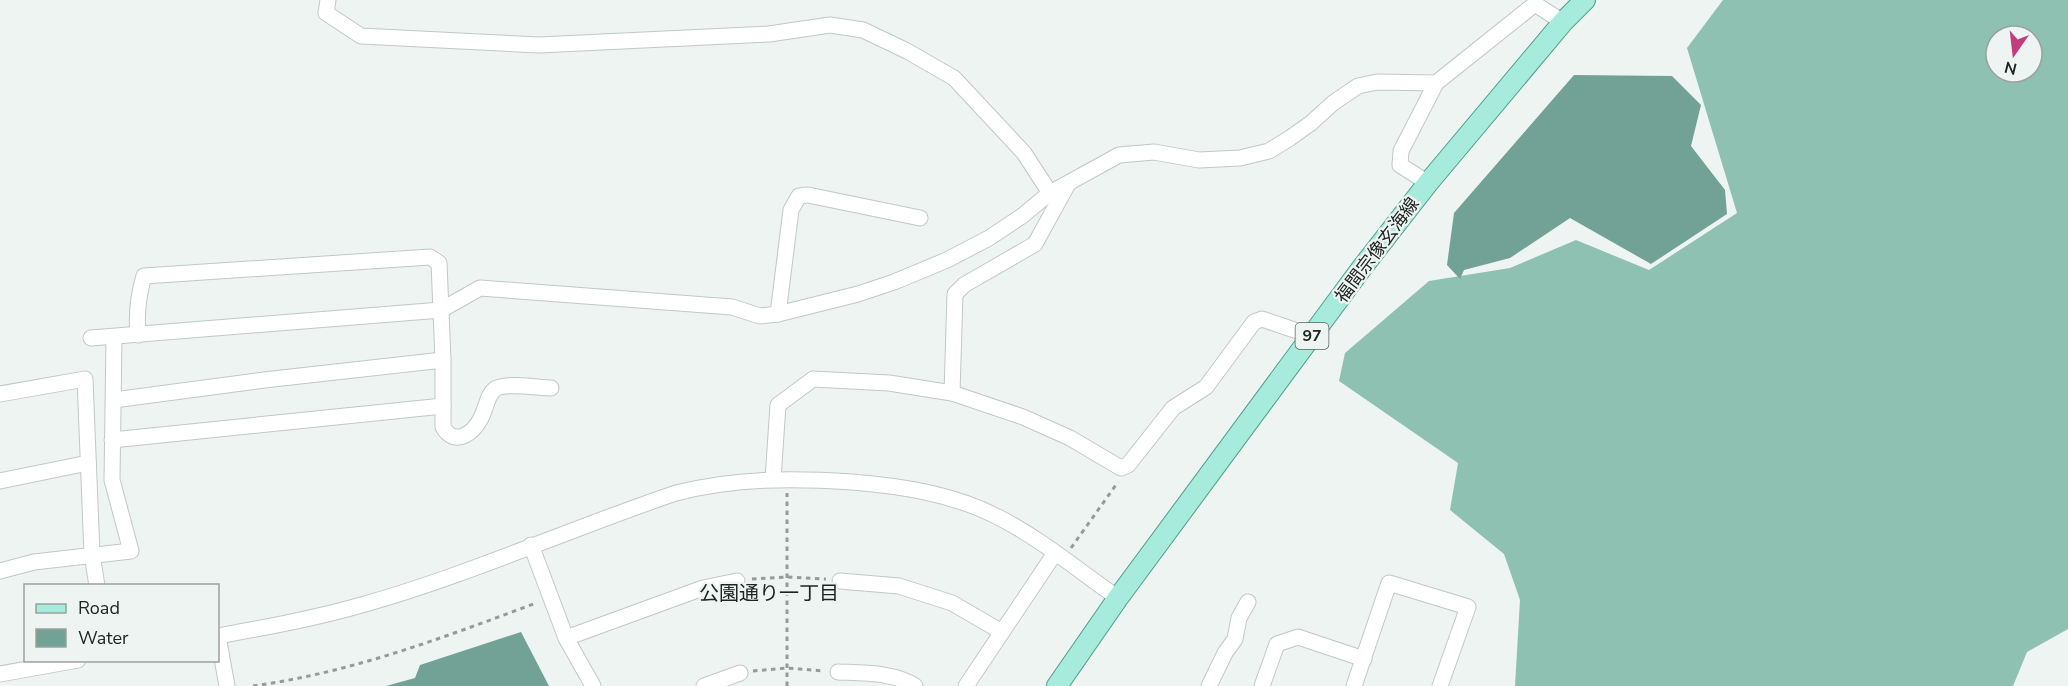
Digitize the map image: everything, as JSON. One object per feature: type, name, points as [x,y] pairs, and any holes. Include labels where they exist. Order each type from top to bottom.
[{"type":"main road","name":"福間宗像玄海線","points":[[1056,686],[1118,598],[1428,183],[1584,0]]},
{"type":"street","points":[[328,0],[326,13],[361,36],[539,45],[769,34],[830,25],[862,30],[907,51],[954,78],[1024,153],[1050,193]]},
{"type":"street","points":[[1428,183],[1400,165],[1401,151],[1436,82],[1535,4],[1563,22]]},
{"type":"street","points":[[91,338],[441,310],[480,288],[732,307],[760,316],[778,314],[858,294],[947,260],[989,238],[1022,216],[1050,193],[1119,155],[1154,152],[1199,160],[1240,158],[1269,151],[1311,123],[1333,103],[1358,86],[1377,82],[1436,82]]},
{"type":"street","points":[[952,393],[955,294],[964,285],[1035,243],[1068,184]]},
{"type":"street","points":[[778,314],[791,210],[799,196],[808,195],[920,218]]},
{"type":"street","points":[[138,335],[138,297],[144,276],[430,257],[439,263],[443,427],[447,435],[455,438],[463,437],[480,420],[490,395],[495,389],[504,386],[551,388]]},
{"type":"street","points":[[780,479],[778,405],[813,379],[889,383],[952,393],[1023,417],[1070,438],[1121,468],[1128,465],[1173,408],[1206,387],[1254,322],[1262,319],[1312,336]]},
{"type":"street","points":[[0,571],[34,562],[131,551],[112,480],[114,337]]},
{"type":"street","points":[[114,400],[443,360]]},
{"type":"street","points":[[0,394],[85,379],[92,554],[97,584]]},
{"type":"street","points":[[112,440],[443,406]]},
{"type":"street","points":[[0,480],[88,463]]},
{"type":"street","points":[[219,636],[306,619],[418,588],[676,493],[726,483],[780,479],[884,485],[909,488],[954,499],[998,517],[1059,556],[1118,598]]},
{"type":"street","points":[[531,545],[549,598],[566,638],[592,686]]},
{"type":"street","points":[[966,686],[1002,632],[1059,556]]},
{"type":"street","points":[[840,580],[899,586],[941,599],[1002,632]]},
{"type":"street","points":[[566,638],[703,588],[737,581]]},
{"type":"street","points":[[1354,686],[1389,583],[1468,607],[1440,686]]},
{"type":"street","points":[[1209,686],[1225,653],[1235,639],[1239,618],[1248,602]]},
{"type":"street","points":[[1262,686],[1277,644],[1298,637],[1364,659]]},
{"type":"street","points":[[219,642],[227,686]]},
{"type":"street","points":[[0,674],[67,662]]},
{"type":"street","points":[[838,672],[894,678],[915,686]]},
{"type":"street","points":[[704,686],[740,673]]},
{"type":"path","points":[[1059,556],[1121,477],[1121,468]]},
{"type":"path","points":[[780,479],[787,577],[786,686]]},
{"type":"path","points":[[737,581],[787,577],[840,580]]},
{"type":"path","points":[[253,686],[302,679],[383,658],[549,598]]},
{"type":"path","points":[[740,673],[787,668],[838,672]]},
{"type":"shaded area","points":[[1723,0],[2068,0],[2068,629],[2027,652],[2013,686],[1515,686],[1520,600],[1504,554],[1450,510],[1458,463],[1339,381],[1345,353],[1429,281],[1510,268],[1576,240],[1649,270],[1737,213],[1687,48]]},
{"type":"water","points":[[1574,75],[1672,76],[1701,105],[1691,146],[1725,190],[1727,214],[1651,264],[1570,218],[1510,258],[1464,270],[1460,279],[1447,265],[1454,213]]},
{"type":"water","points":[[521,632],[549,686],[386,686],[415,678],[420,665]]},
{"type":"district","name":"公園通り一丁目","points":[[769,593]]}]
